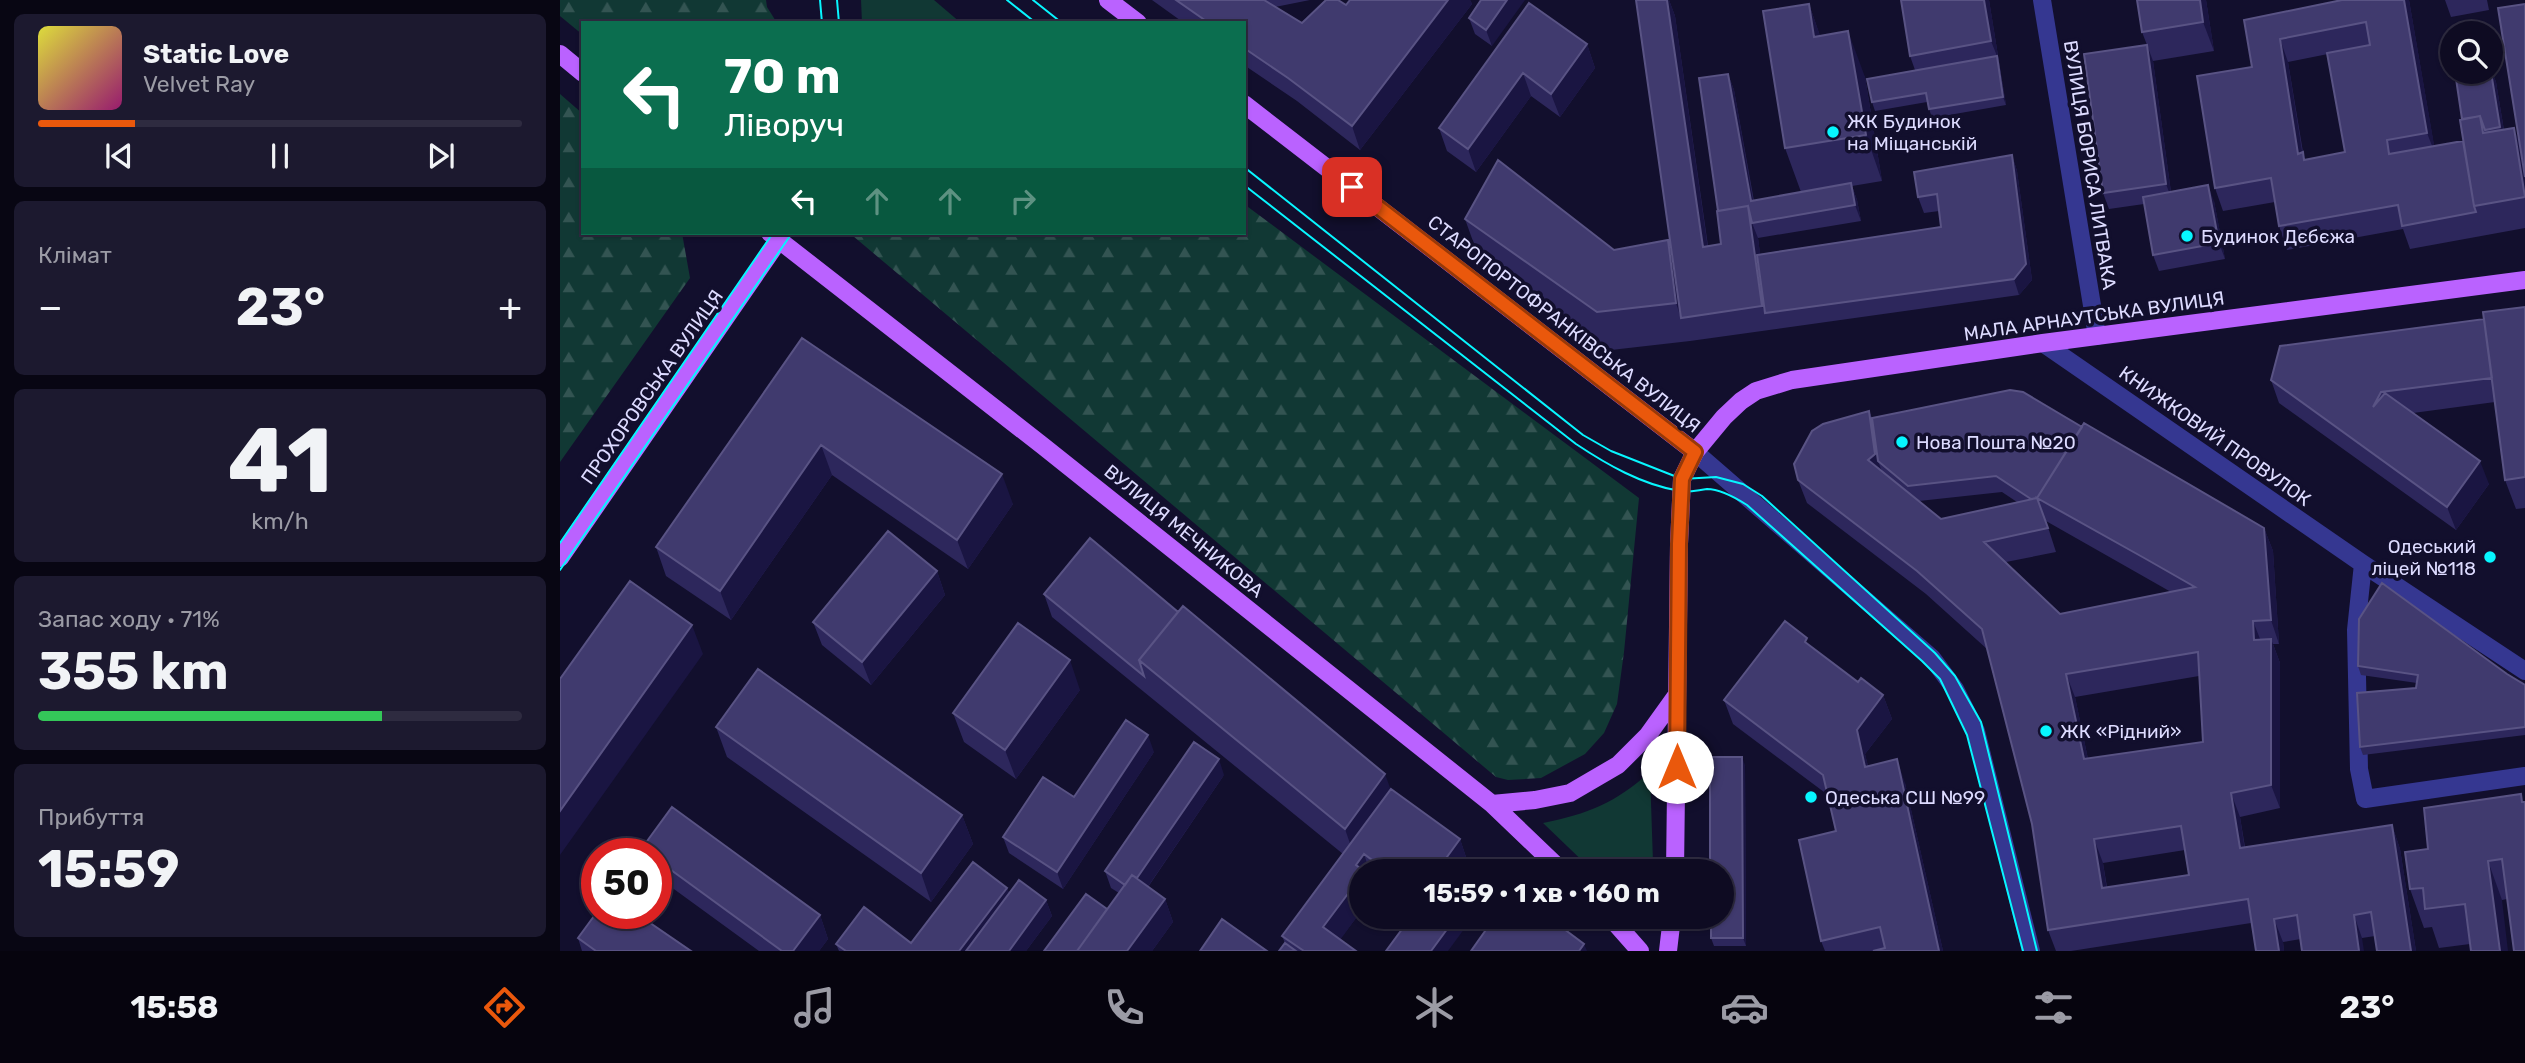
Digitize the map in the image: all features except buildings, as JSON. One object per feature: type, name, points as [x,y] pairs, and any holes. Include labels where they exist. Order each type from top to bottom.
[{"type":"main road","points":[[1108,0],[1135,21]]},
{"type":"main road","points":[[560,54],[581,71]]},
{"type":"main road","name":"СТАРОПОРТОФРАНКІВСЬКА ВУЛИЦЯ","points":[[1246,106],[1695,452]]},
{"type":"main road","name":"ПРОХОРОВСЬКА ВУЛИЦЯ","points":[[560,558],[774,236]]},
{"type":"main road","name":"ВУЛИЦЯ МЕЧНИКОВА","points":[[774,236],[1043,446],[1492,804],[1549,859]]},
{"type":"main road","name":"МАЛА АРНАУТСЬКА ВУЛИЦЯ","points":[[1675,859],[1682,479],[1695,452],[1741,401],[1756,391],[1792,380],[2043,343],[2525,280]]},
{"type":"main road","points":[[1492,804],[1570,793],[1618,765],[1648,735],[1676,696]]},
{"type":"main road","points":[[1621,929],[1640,951]]},
{"type":"main road","points":[[1668,951],[1671,929]]},
{"type":"street","name":"ВУЛИЦЯ БОРИСА ЛИТВАКА","points":[[2042,0],[2097,336]]},
{"type":"street","name":"КНИЖКОВИЙ ПРОВУЛОК","points":[[2043,343],[2363,564],[2525,671]]},
{"type":"street","name":"СТАРОПОРТОФРАНКІВСЬКА ВУЛИЦЯ","points":[[1695,452],[1932,659],[1955,690],[1976,731],[2031,951]]},
{"type":"street","points":[[2363,564],[2356,630],[2359,769],[2365,799],[2525,776]]},
{"type":"green space","points":[[560,0],[766,0],[776,21],[581,21],[581,33],[560,16]]},
{"type":"green space","points":[[861,0],[934,0],[959,21],[862,21]]},
{"type":"green space","points":[[560,94],[581,112],[581,235],[682,235],[690,278],[560,462]]},
{"type":"green space","points":[[1246,205],[1639,498],[1617,704],[1604,733],[1585,754],[1541,778],[1508,780],[1496,777],[853,236],[1246,235]]},
{"type":"green space","points":[[1650,772],[1653,859],[1580,859],[1543,823],[1574,816],[1625,792]]},
{"type":"tram line","points":[[820,0],[822,21]]},
{"type":"tram line","points":[[837,0],[839,21]]},
{"type":"tram line","points":[[1007,0],[1033,21]]},
{"type":"tram line","points":[[1033,0],[1059,21]]},
{"type":"tram line","points":[[1246,169],[1583,435],[1611,451],[1682,479],[1716,477],[1743,484],[1762,496],[1935,653],[1955,676],[1981,722],[2037,951]]},
{"type":"tram line","points":[[1246,187],[1588,452],[1625,473],[1652,484],[1683,492],[1707,489],[1717,491],[1747,505],[1922,661],[1940,679],[1967,735],[2023,951]]},
{"type":"tram line","points":[[560,543],[772,235]]},
{"type":"tram line","points":[[560,570],[791,235]]},
{"type":"place","name":"ЖК Будинок на Міщанській","points":[[1833,132]]},
{"type":"place","name":"Будинок Дєбєжа","points":[[2187,236]]},
{"type":"place","name":"Нова Пошта №20","points":[[1902,442]]},
{"type":"place","name":"Одеський ліцей №118","points":[[2490,557]]},
{"type":"place","name":"ЖК «Рідний»","points":[[2046,731]]},
{"type":"place","name":"Одеська СШ №99","points":[[1811,797]]},
{"type":"route","points":[[1352,187],[1695,452],[1682,479],[1676,696],[1677,767]]}]
